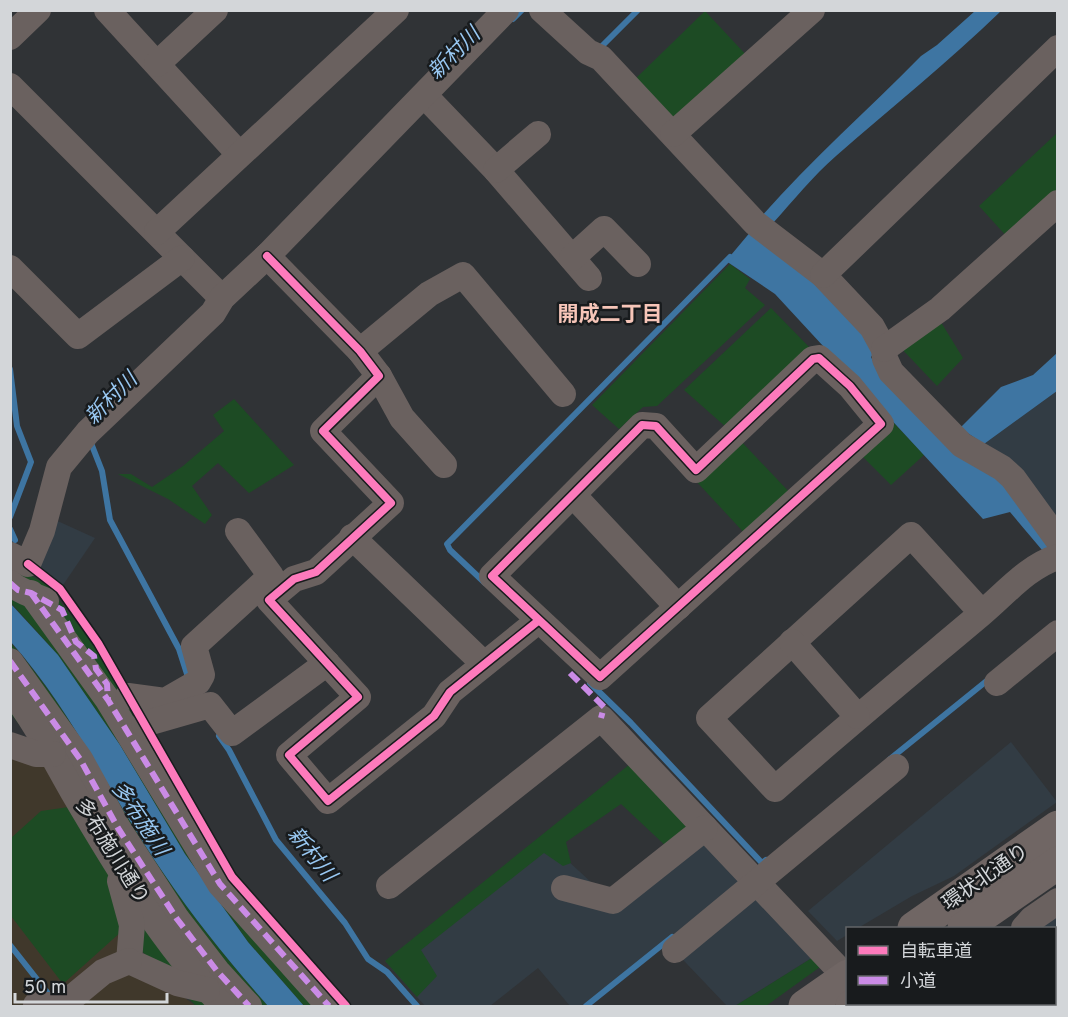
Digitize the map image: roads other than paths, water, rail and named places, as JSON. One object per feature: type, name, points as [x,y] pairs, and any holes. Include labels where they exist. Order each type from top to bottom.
[{"type":"highway","name":"環状北通り","points":[[915,927],[1058,827]]},
{"type":"highway","name":"環状北通り","points":[[965,927],[1058,863]]},
{"type":"street","points":[[10,37],[38,10]]},
{"type":"street","points":[[107,10],[239,154]]},
{"type":"street","points":[[157,64],[215,10]]},
{"type":"street","points":[[157,232],[396,10]]},
{"type":"street","points":[[10,555],[28,564],[42,531],[59,467],[88,432],[213,313],[222,298],[273,262],[433,103],[506,10]]},
{"type":"street","points":[[542,10],[594,55],[674,134],[678,143],[761,227],[823,275],[872,327],[891,372],[957,439],[1002,468],[1013,478],[1054,552],[982,613],[857,716],[775,789],[709,718],[911,535],[982,613]]},
{"type":"street","points":[[674,134],[812,10]]},
{"type":"street","points":[[823,275],[1058,48]]},
{"type":"street","points":[[10,86],[222,298]]},
{"type":"street","points":[[433,103],[496,170],[589,278]]},
{"type":"street","points":[[496,170],[538,134]]},
{"type":"street","points":[[852,384],[1058,203]]},
{"type":"street","points":[[572,258],[604,229],[638,264]]},
{"type":"street","points":[[10,268],[78,336],[182,258]]},
{"type":"street","points":[[273,262],[360,351],[379,376],[402,418],[444,465]]},
{"type":"street","points":[[360,351],[429,294],[463,275],[563,394]]},
{"type":"street","points":[[819,358],[852,384],[881,424],[600,677],[533,626],[492,576],[642,425],[656,426],[696,470],[813,359],[819,358]]},
{"type":"street","points":[[379,376],[323,431],[391,503],[316,572],[294,579],[269,600],[358,696],[289,755],[328,801],[434,716],[450,692],[533,626]]},
{"type":"street","points":[[573,495],[678,608]]},
{"type":"street","points":[[144,724],[196,697],[202,675],[194,646],[271,576],[238,531]]},
{"type":"street","points":[[352,537],[484,664]]},
{"type":"street","points":[[20,589],[62,610],[74,644],[94,656],[96,669],[118,698],[220,884],[329,1006]]},
{"type":"street","points":[[998,683],[1058,633]]},
{"type":"street","points":[[792,642],[857,716]]},
{"type":"street","points":[[10,661],[80,759],[118,828],[177,919],[217,971],[249,1006]]},
{"type":"street","points":[[196,697],[232,733],[327,663]]},
{"type":"street","name":"多布施川通り","points":[[10,690],[53,754],[113,858],[172,948],[215,998]]},
{"type":"street","points":[[118,698],[165,701],[196,697]]},
{"type":"street","points":[[389,886],[601,718],[756,883],[824,951],[838,994]]},
{"type":"street","points":[[10,745],[36,754],[53,754]]},
{"type":"street","points":[[675,950],[896,768]]},
{"type":"street","points":[[564,888],[613,901],[705,828]]},
{"type":"street","points":[[113,858],[132,925],[129,961]]},
{"type":"street","points":[[1025,927],[1032,919],[1058,901]]},
{"type":"street","points":[[36,1005],[63,1005],[103,972],[129,961],[215,998]]},
{"type":"water","points":[[975,11],[1001,11],[828,164],[773,223],[761,217],[820,155],[921,56]]},
{"type":"water","points":[[752,230],[846,309],[874,353],[871,357],[880,375],[1006,481],[1057,554],[1042,550],[1010,512],[983,519],[775,294],[726,261]]},
{"type":"water","points":[[1057,353],[1057,391],[984,444],[960,428],[1001,387],[1033,375]]},
{"type":"water","name":"多布施川","points":[[10,603],[58,655],[120,745],[185,854],[248,942],[304,1006],[268,1006],[188,908],[145,845],[54,697],[11,642]]},
{"type":"waterway","name":"新村川","points":[[513,19],[522,10]]},
{"type":"waterway","points":[[598,50],[638,10]]},
{"type":"waterway","points":[[485,583],[450,550],[447,544],[730,257]]},
{"type":"waterway","points":[[10,369],[17,426],[31,462],[10,517]]},
{"type":"waterway","name":"新村川","points":[[91,443],[102,471],[110,520],[179,649],[189,680]]},
{"type":"waterway","points":[[10,529],[15,540]]},
{"type":"waterway","points":[[890,759],[989,679]]},
{"type":"waterway","points":[[590,683],[631,723],[762,863],[766,860]]},
{"type":"waterway","name":"新村川","points":[[219,736],[229,750],[276,840],[345,923],[368,959],[387,972],[417,1006]]},
{"type":"waterway","points":[[586,1006],[672,937]]},
{"type":"waterway","points":[[10,945],[47,992]]},
{"type":"district","name":"開成二丁目","points":[[610,315]]}]
